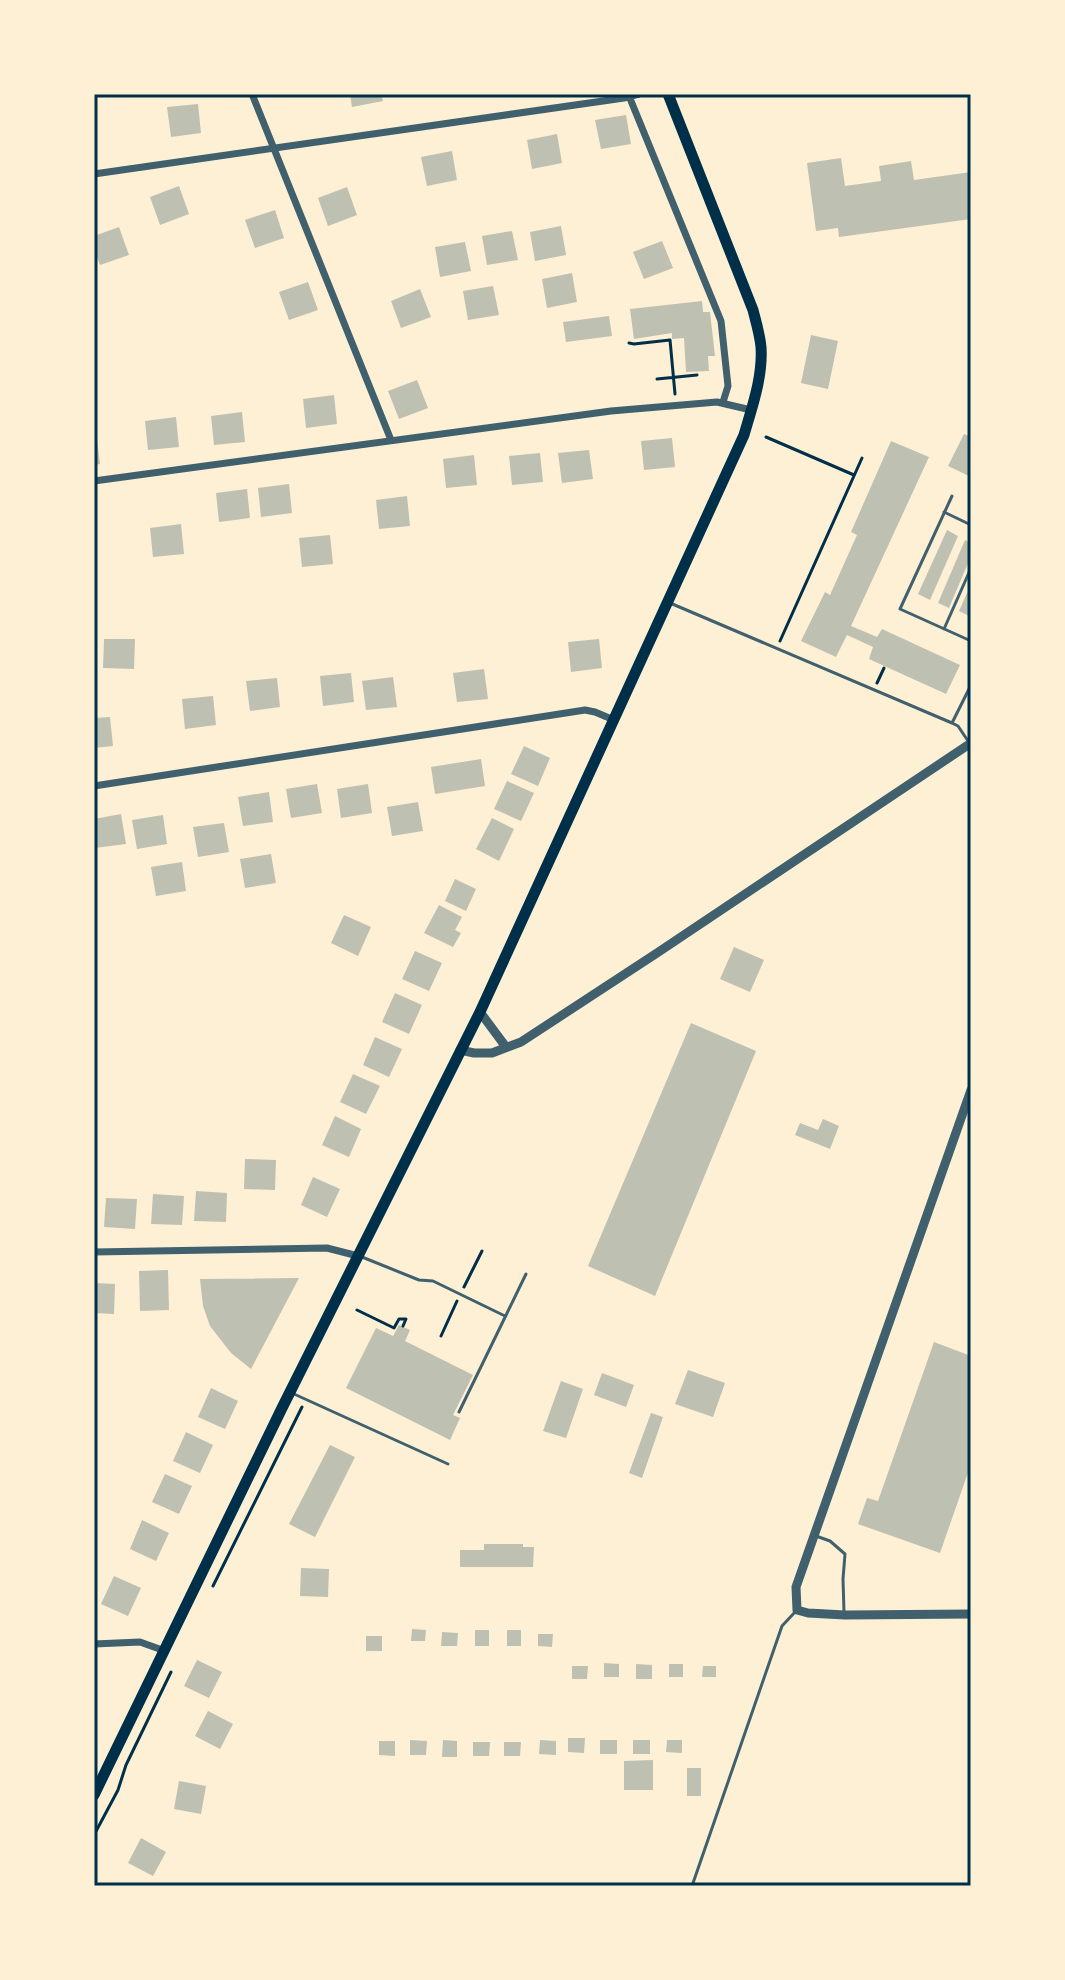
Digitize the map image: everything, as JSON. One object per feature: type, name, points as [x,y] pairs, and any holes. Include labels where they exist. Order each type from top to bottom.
[{"type":"main road","points":[[94,1795],[480,1012],[738,449],[751,410],[761,362],[761,344],[753,310],[668,94]]},
{"type":"street","points":[[252,94],[391,440]]},
{"type":"street","points":[[94,174],[639,94]]},
{"type":"street","points":[[628,96],[721,321],[728,386],[723,402]]},
{"type":"street","points":[[94,481],[611,411],[723,402],[751,410]]},
{"type":"street","points":[[94,786],[585,710],[614,720]]},
{"type":"street","points":[[460,1050],[492,1053],[521,1042],[970,744]]},
{"type":"street","points":[[480,1012],[506,1047]]},
{"type":"street","points":[[971,1090],[796,1587],[797,1610],[808,1613],[971,1614]]},
{"type":"street","points":[[94,1252],[327,1248],[358,1256]]},
{"type":"street","points":[[94,1644],[140,1642],[165,1651]]},
{"type":"lane","points":[[952,496],[900,609],[971,641]]},
{"type":"lane","points":[[944,512],[971,525]]},
{"type":"lane","points":[[944,629],[971,568]]},
{"type":"lane","points":[[668,602],[952,723],[958,726],[970,744]]},
{"type":"lane","points":[[952,723],[971,685]]},
{"type":"lane","points":[[358,1256],[419,1280],[433,1281],[505,1316]]},
{"type":"lane","points":[[459,1412],[526,1274]]},
{"type":"lane","points":[[290,1392],[448,1464]]},
{"type":"lane","points":[[813,1535],[830,1541],[845,1554],[845,1615]]},
{"type":"lane","points":[[692,1886],[782,1626],[797,1610]]},
{"type":"path","points":[[629,343],[670,340],[676,406]]},
{"type":"path","points":[[657,379],[697,375]]},
{"type":"path","points":[[766,437],[854,476]]},
{"type":"path","points":[[776,648],[862,458]]},
{"type":"path","points":[[873,691],[884,668]]},
{"type":"path","points":[[357,1310],[394,1328],[399,1319],[406,1319],[403,1326]]},
{"type":"path","points":[[213,1585],[305,1399]]},
{"type":"path","points":[[94,1835],[118,1790],[126,1765],[173,1667]]},
{"type":"building","points":[[350,94],[381,94],[383,101],[352,107]]},
{"type":"building","points":[[198,104],[201,133],[171,137],[167,107]]},
{"type":"building","points":[[626,115],[631,144],[601,149],[595,120]]},
{"type":"building","points":[[557,134],[562,163],[532,169],[527,140]]},
{"type":"building","points":[[452,151],[457,180],[427,186],[421,157]]},
{"type":"building","points":[[841,158],[845,186],[881,181],[879,166],[911,161],[914,180],[971,172],[971,219],[839,237],[838,228],[816,231],[807,163]]},
{"type":"building","points":[[179,186],[189,214],[160,225],[150,197]]},
{"type":"building","points":[[347,187],[357,215],[328,226],[318,198]]},
{"type":"building","points":[[275,210],[284,238],[255,248],[245,220]]},
{"type":"building","points":[[561,226],[566,255],[535,261],[530,232]]},
{"type":"building","points":[[119,227],[129,255],[100,265],[94,249],[94,236]]},
{"type":"building","points":[[512,231],[518,260],[487,265],[482,236]]},
{"type":"building","points":[[662,241],[673,268],[644,279],[633,252]]},
{"type":"building","points":[[465,242],[471,271],[440,277],[435,247]]},
{"type":"building","points":[[572,273],[577,302],[547,308],[542,279]]},
{"type":"building","points":[[308,282],[318,310],[289,320],[279,292]]},
{"type":"building","points":[[493,286],[499,315],[468,320],[463,291]]},
{"type":"building","points":[[420,289],[431,317],[401,328],[391,301]]},
{"type":"building","points":[[702,301],[703,312],[710,312],[715,356],[708,356],[709,371],[686,372],[684,338],[672,339],[672,333],[634,339],[630,309]]},
{"type":"building","points":[[609,316],[612,336],[566,342],[563,322]]},
{"type":"building","points":[[811,335],[838,341],[828,389],[801,383]]},
{"type":"building","points":[[417,380],[428,408],[399,419],[388,391]]},
{"type":"building","points":[[334,395],[337,424],[306,428],[303,399]]},
{"type":"building","points":[[242,412],[245,442],[214,445],[211,416]]},
{"type":"building","points":[[176,417],[179,447],[148,450],[145,421]]},
{"type":"building","points":[[94,431],[100,464],[94,465]]},
{"type":"building","points":[[964,434],[971,437],[971,477],[948,466]]},
{"type":"building","points":[[672,438],[675,467],[644,470],[641,441]]},
{"type":"building","points":[[891,441],[929,457],[851,626],[877,637],[882,629],[960,665],[946,694],[869,659],[873,647],[847,635],[836,657],[801,641],[825,592],[830,595],[857,535],[851,532]]},
{"type":"building","points":[[589,450],[593,479],[562,483],[558,453]]},
{"type":"building","points":[[540,453],[543,482],[512,485],[509,456]]},
{"type":"building","points":[[474,455],[477,485],[446,488],[443,459]]},
{"type":"building","points":[[289,484],[292,513],[261,517],[258,488]]},
{"type":"building","points":[[247,489],[250,518],[219,522],[216,493]]},
{"type":"building","points":[[407,496],[410,526],[379,529],[376,500]]},
{"type":"building","points":[[181,524],[184,554],[153,557],[150,528]]},
{"type":"building","points":[[947,530],[958,536],[930,600],[918,594]]},
{"type":"building","points":[[330,535],[333,564],[302,567],[299,538]]},
{"type":"building","points":[[965,540],[971,543],[971,556],[949,608],[938,603]]},
{"type":"building","points":[[971,584],[971,617],[959,611]]},
{"type":"building","points":[[104,639],[135,639],[134,669],[103,668]]},
{"type":"building","points":[[599,639],[602,668],[571,672],[568,642]]},
{"type":"building","points":[[484,669],[488,699],[457,702],[453,673]]},
{"type":"building","points":[[351,673],[354,702],[323,706],[320,676]]},
{"type":"building","points":[[393,677],[397,707],[366,710],[362,681]]},
{"type":"building","points":[[277,678],[280,707],[250,711],[246,681]]},
{"type":"building","points":[[213,696],[216,725],[185,729],[182,699]]},
{"type":"building","points":[[110,717],[113,746],[94,748],[94,718]]},
{"type":"building","points":[[524,746],[550,758],[538,786],[511,774]]},
{"type":"building","points":[[481,759],[485,786],[435,794],[431,767]]},
{"type":"building","points":[[507,781],[534,793],[521,821],[494,809]]},
{"type":"building","points":[[317,784],[322,813],[291,818],[286,789]]},
{"type":"building","points":[[368,784],[372,813],[341,818],[337,789]]},
{"type":"building","points":[[269,792],[273,822],[243,826],[238,797]]},
{"type":"building","points":[[418,802],[423,831],[392,836],[387,807]]},
{"type":"building","points":[[121,814],[126,844],[95,848],[94,819]]},
{"type":"building","points":[[163,815],[167,844],[137,849],[132,820]]},
{"type":"building","points":[[492,818],[514,829],[499,861],[476,849]]},
{"type":"building","points":[[224,823],[229,852],[198,857],[193,827]]},
{"type":"building","points":[[271,854],[276,883],[245,888],[240,859]]},
{"type":"building","points":[[182,862],[186,891],[156,896],[151,867]]},
{"type":"building","points":[[455,879],[476,889],[466,911],[445,901]]},
{"type":"building","points":[[439,905],[462,917],[455,930],[461,933],[453,947],[424,933]]},
{"type":"building","points":[[344,915],[371,927],[358,956],[331,943]]},
{"type":"building","points":[[734,947],[764,960],[750,992],[720,979]]},
{"type":"building","points":[[415,951],[442,963],[429,991],[402,979]]},
{"type":"building","points":[[395,993],[422,1005],[409,1034],[382,1022]]},
{"type":"building","points":[[691,1023],[756,1051],[655,1296],[588,1266]]},
{"type":"building","points":[[375,1037],[402,1049],[389,1077],[363,1065]]},
{"type":"building","points":[[353,1074],[380,1086],[366,1114],[340,1102]]},
{"type":"building","points":[[335,1116],[361,1129],[349,1157],[322,1145]]},
{"type":"building","points":[[823,1119],[839,1126],[830,1149],[795,1135],[800,1123],[818,1130]]},
{"type":"building","points":[[245,1159],[276,1160],[275,1190],[244,1189]]},
{"type":"building","points":[[313,1177],[340,1189],[327,1217],[301,1205]]},
{"type":"building","points":[[196,1191],[227,1193],[226,1222],[194,1221]]},
{"type":"building","points":[[153,1194],[184,1196],[182,1225],[151,1224]]},
{"type":"building","points":[[106,1198],[137,1199],[135,1229],[104,1227]]},
{"type":"building","points":[[168,1270],[169,1310],[140,1311],[139,1271]]},
{"type":"building","points":[[299,1278],[251,1369],[231,1353],[210,1326],[203,1306],[200,1279]]},
{"type":"building","points":[[94,1283],[115,1284],[114,1314],[94,1313]]},
{"type":"building","points":[[399,1325],[410,1330],[405,1341],[473,1375],[453,1415],[460,1418],[450,1440],[346,1388],[376,1328],[393,1336]]},
{"type":"building","points":[[934,1342],[971,1356],[971,1464],[940,1553],[858,1524],[867,1498],[878,1501]]},
{"type":"building","points":[[688,1370],[725,1383],[713,1417],[675,1404]]},
{"type":"building","points":[[602,1373],[634,1385],[626,1407],[594,1395]]},
{"type":"building","points":[[561,1381],[583,1389],[566,1438],[543,1431]]},
{"type":"building","points":[[211,1388],[238,1401],[225,1429],[198,1417]]},
{"type":"building","points":[[651,1413],[663,1417],[642,1478],[629,1473]]},
{"type":"building","points":[[186,1432],[213,1445],[200,1473],[173,1461]]},
{"type":"building","points":[[330,1445],[355,1457],[315,1537],[289,1524]]},
{"type":"building","points":[[165,1474],[192,1486],[179,1514],[152,1502]]},
{"type":"building","points":[[142,1520],[169,1533],[156,1561],[130,1549]]},
{"type":"building","points":[[484,1544],[534,1547],[533,1567],[460,1567],[460,1550],[484,1550]]},
{"type":"building","points":[[301,1568],[329,1569],[328,1597],[300,1596]]},
{"type":"building","points":[[114,1576],[141,1588],[128,1616],[101,1604]]},
{"type":"building","points":[[412,1629],[426,1630],[425,1641],[411,1641]]},
{"type":"building","points":[[475,1630],[489,1630],[489,1646],[475,1646]]},
{"type":"building","points":[[507,1630],[521,1630],[521,1646],[507,1646]]},
{"type":"building","points":[[442,1632],[458,1633],[457,1646],[441,1646]]},
{"type":"building","points":[[538,1634],[553,1634],[552,1647],[538,1646]]},
{"type":"building","points":[[366,1636],[382,1636],[382,1651],[366,1651]]},
{"type":"building","points":[[197,1660],[222,1672],[209,1698],[184,1686]]},
{"type":"building","points":[[604,1663],[619,1664],[619,1677],[604,1677]]},
{"type":"building","points":[[636,1664],[652,1665],[652,1679],[636,1679]]},
{"type":"building","points":[[669,1664],[683,1664],[683,1677],[669,1677]]},
{"type":"building","points":[[572,1666],[588,1666],[587,1679],[572,1679]]},
{"type":"building","points":[[703,1666],[716,1666],[716,1677],[702,1677]]},
{"type":"building","points":[[208,1711],[233,1724],[220,1749],[195,1736]]},
{"type":"building","points":[[568,1738],[585,1738],[584,1753],[568,1752]]},
{"type":"building","points":[[410,1740],[427,1741],[426,1755],[410,1755]]},
{"type":"building","points":[[443,1740],[457,1741],[457,1757],[442,1757]]},
{"type":"building","points":[[540,1740],[556,1741],[556,1755],[539,1754]]},
{"type":"building","points":[[600,1740],[617,1740],[617,1754],[600,1754]]},
{"type":"building","points":[[633,1740],[650,1740],[650,1754],[633,1754]]},
{"type":"building","points":[[667,1740],[682,1740],[682,1753],[666,1752]]},
{"type":"building","points":[[379,1741],[395,1741],[395,1756],[379,1755]]},
{"type":"building","points":[[473,1742],[490,1742],[489,1756],[473,1756]]},
{"type":"building","points":[[504,1742],[521,1742],[520,1756],[504,1756]]},
{"type":"building","points":[[653,1760],[653,1790],[624,1790],[624,1761]]},
{"type":"building","points":[[687,1768],[701,1768],[701,1796],[687,1796]]},
{"type":"building","points":[[179,1781],[206,1786],[201,1814],[174,1809]]},
{"type":"building","points":[[141,1838],[166,1852],[153,1876],[128,1863]]}]
